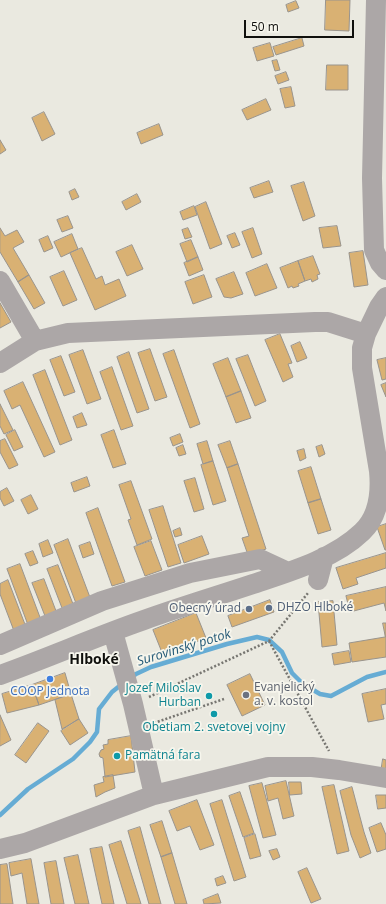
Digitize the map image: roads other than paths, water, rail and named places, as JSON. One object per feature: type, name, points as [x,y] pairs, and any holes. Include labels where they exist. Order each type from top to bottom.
[{"type":"street","points":[[376,0],[372,178],[374,250],[380,263],[386,270]]},
{"type":"street","points":[[0,281],[35,341]]},
{"type":"street","points":[[0,675],[143,620],[288,572],[324,557],[344,546],[363,532],[376,509],[380,497],[379,471],[362,368],[362,348],[366,334],[386,297]]},
{"type":"street","points":[[0,363],[35,341],[68,333],[328,322],[366,334]]},
{"type":"street","points":[[318,580],[324,557]]},
{"type":"street","points":[[0,645],[102,601],[190,573],[260,558],[288,572]]},
{"type":"street","points":[[113,632],[133,704],[154,795]]},
{"type":"street","points":[[0,849],[25,843],[154,795],[268,767],[312,767],[386,778]]},
{"type":"waterway","name":"Surovinský potok","points":[[131,677],[151,667],[227,644],[257,637],[269,640],[282,652],[292,673],[303,684],[320,694],[331,696],[367,677],[386,672]]},
{"type":"waterway","name":"Surovinský potok","points":[[0,815],[28,789],[73,759],[90,742],[97,732],[99,709],[112,692],[122,684]]},
{"type":"place","name":"DHZO Hlboké","points":[[269,608]]},
{"type":"place","name":"Obecný úrad","points":[[249,609]]},
{"type":"place","name":"COOP Jednota","points":[[50,679]]},
{"type":"place","name":"Evanjelický a. v. kostol","points":[[246,695]]},
{"type":"place","name":"Jozef Miloslav Hurban","points":[[209,696]]},
{"type":"place","name":"Obetiam 2. svetovej vojny","points":[[214,714]]},
{"type":"place","name":"Pamätná fara","points":[[117,756]]},
{"type":"district","name":"Hlboké","points":[[94,660]]}]
